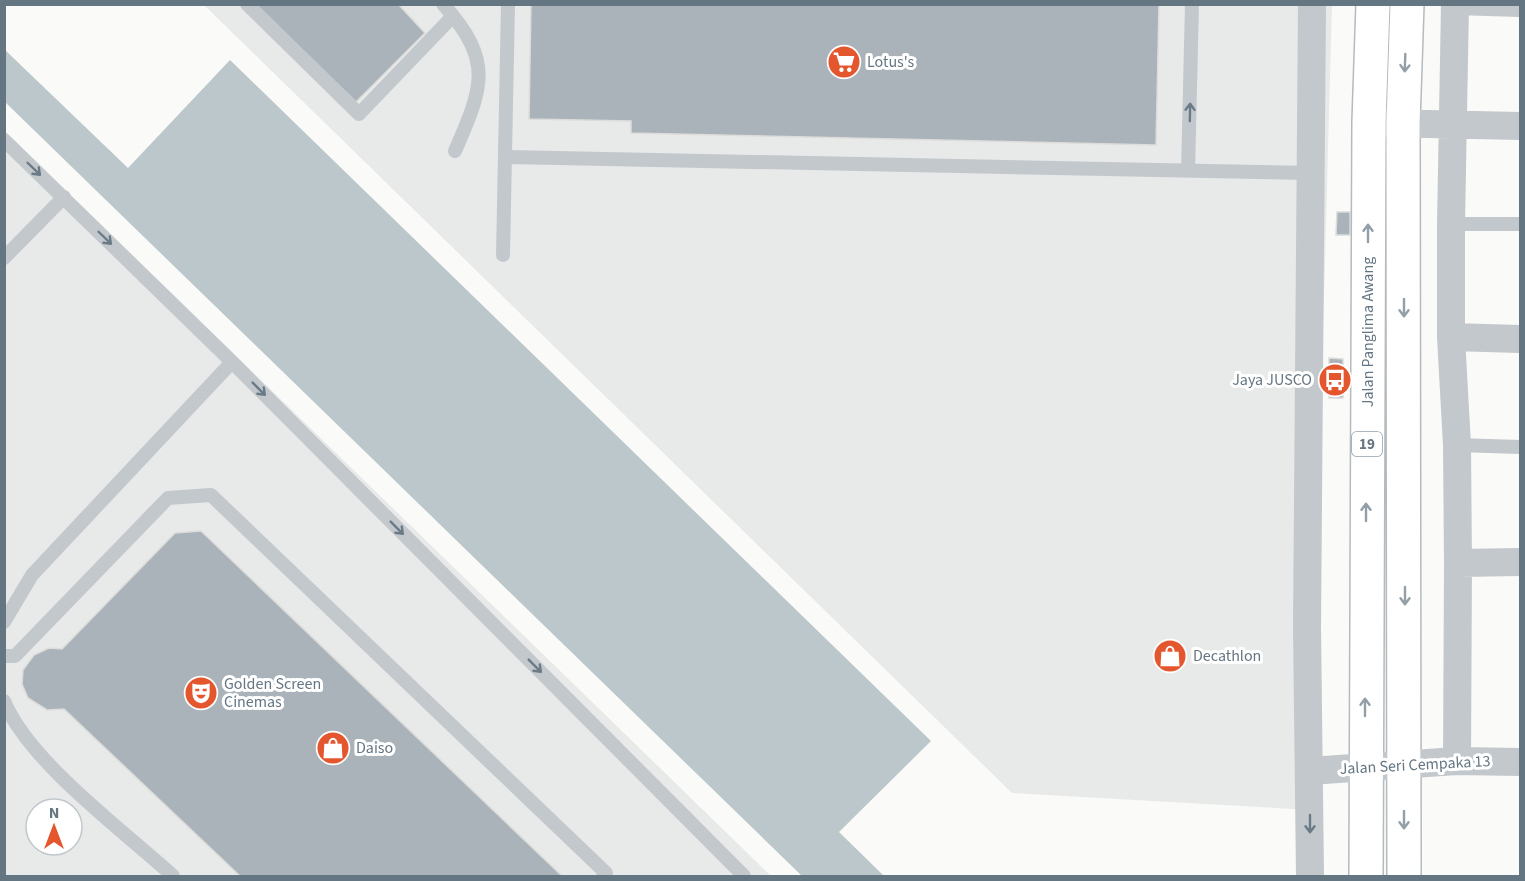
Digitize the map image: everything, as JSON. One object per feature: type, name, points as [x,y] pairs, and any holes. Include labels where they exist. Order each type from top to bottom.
[{"type":"main road","name":"Jalan Panglima Awang","points":[[1366,876],[1369,123],[1373,4]]},
{"type":"main road","name":"19","points":[[1404,876],[1403,123],[1407,4]]},
{"type":"street","points":[[1310,876],[1306,626],[1312,4]]},
{"type":"street","points":[[1455,6],[1450,224],[1458,563],[1456,761]]},
{"type":"street","points":[[1369,123],[1521,126]]},
{"type":"street","points":[[1451,338],[1521,339]]},
{"type":"street","points":[[1458,563],[1521,562]]},
{"type":"street","name":"Jalan Seri Cempaka 13","points":[[1309,771],[1456,761],[1521,762]]},
{"type":"lane","points":[[248,4],[359,114],[453,16]]},
{"type":"lane","points":[[443,4],[472,42],[479,68],[477,101],[454,151]]},
{"type":"lane","points":[[503,255],[508,4]]},
{"type":"lane","points":[[1188,171],[1192,4]]},
{"type":"lane","points":[[1455,6],[1521,10]]},
{"type":"lane","points":[[4,140],[232,362],[744,876]]},
{"type":"lane","points":[[506,157],[1311,173]]},
{"type":"lane","points":[[4,258],[64,197]]},
{"type":"lane","points":[[1450,224],[1521,224]]},
{"type":"lane","points":[[4,622],[32,575],[232,362]]},
{"type":"lane","points":[[1456,445],[1521,447]]},
{"type":"lane","points":[[4,656],[15,656],[168,498],[211,495],[606,873],[603,876]]},
{"type":"lane","points":[[4,701],[12,719],[42,756],[173,876]]},
{"type":"shaded area","points":[[204,5],[1332,5],[1310,810],[1012,793]]},
{"type":"shaded area","points":[[4,49],[128,168],[230,60],[931,741],[839,832],[884,876],[802,876],[5,102]]},
{"type":"shaded area","points":[[5,131],[771,876],[5,876]]},
{"type":"building","points":[[255,4],[398,4],[425,33],[356,102]]},
{"type":"building","name":"Lotus's","points":[[531,4],[1159,4],[1156,145],[631,133],[631,121],[529,119]]},
{"type":"building","points":[[1337,212],[1350,212],[1350,235],[1336,235]]},
{"type":"building","points":[[1329,358],[1343,359],[1343,398],[1329,398]]},
{"type":"building","points":[[201,531],[562,876],[240,876],[64,709],[47,710],[28,698],[22,684],[23,670],[34,655],[49,648],[62,649],[175,533]]},
{"type":"place","name":"Lotus's","points":[[844,62]]},
{"type":"place","name":"Jaya JUSCO","points":[[1335,380]]},
{"type":"place","name":"Decathlon","points":[[1170,656]]},
{"type":"place","name":"Golden Screen Cinemas","points":[[201,693]]},
{"type":"place","name":"Daiso","points":[[333,748]]}]
